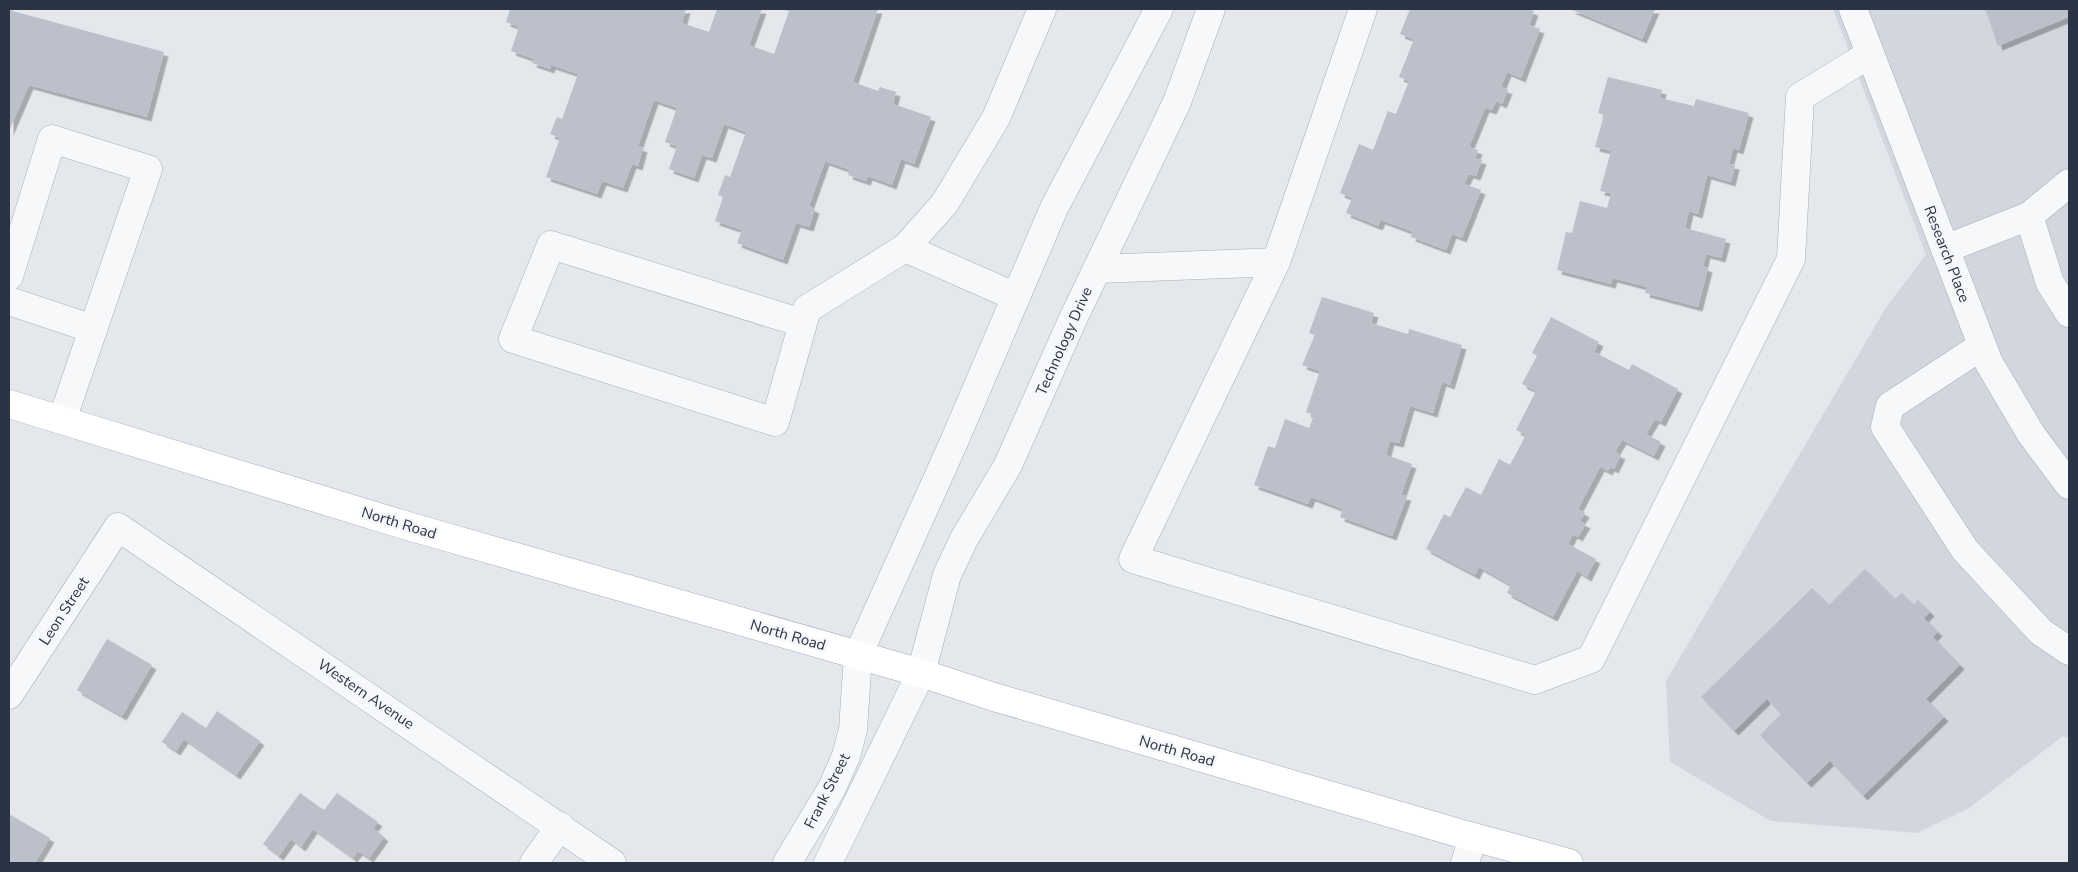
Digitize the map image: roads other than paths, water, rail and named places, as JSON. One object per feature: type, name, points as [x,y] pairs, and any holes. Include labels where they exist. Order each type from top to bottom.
[{"type":"main road","name":"North Road","points":[[9,404],[401,524],[921,672],[1004,700],[1473,837],[1569,863]]},
{"type":"street","points":[[802,323],[551,245],[513,339],[775,422],[807,309],[905,248],[945,203],[996,118],[1042,9]]},
{"type":"street","points":[[858,655],[953,444],[1054,208],[1159,9]]},
{"type":"street","name":"Technology Drive","points":[[921,672],[947,575],[964,539],[1008,465],[1097,269],[1177,102],[1211,9]]},
{"type":"street","points":[[1363,9],[1276,262],[1134,559],[1535,680],[1591,659],[1790,259],[1800,97],[1870,54]]},
{"type":"street","name":"Research Place","points":[[1853,9],[1989,364],[2031,434],[2069,485]]},
{"type":"street","points":[[9,276],[52,139],[148,170],[62,420]]},
{"type":"street","points":[[1945,249],[2029,216],[2069,183]]},
{"type":"street","points":[[2029,216],[2050,283],[2069,312]]},
{"type":"street","points":[[905,248],[1016,297]]},
{"type":"street","points":[[1097,269],[1276,262]]},
{"type":"street","points":[[9,302],[93,329]]},
{"type":"street","points":[[1982,346],[1890,406],[1885,427],[1965,550],[2041,632],[2069,651]]},
{"type":"street","name":"Leon Street","points":[[9,695],[118,527]]},
{"type":"street","name":"Western Avenue","points":[[118,527],[612,863]]},
{"type":"street","name":"Frank Street","points":[[787,863],[832,788],[846,756],[853,730],[858,655]]},
{"type":"street","points":[[828,863],[921,672]]},
{"type":"street","points":[[534,863],[560,826]]},
{"type":"street","points":[[1465,863],[1473,837]]}]
